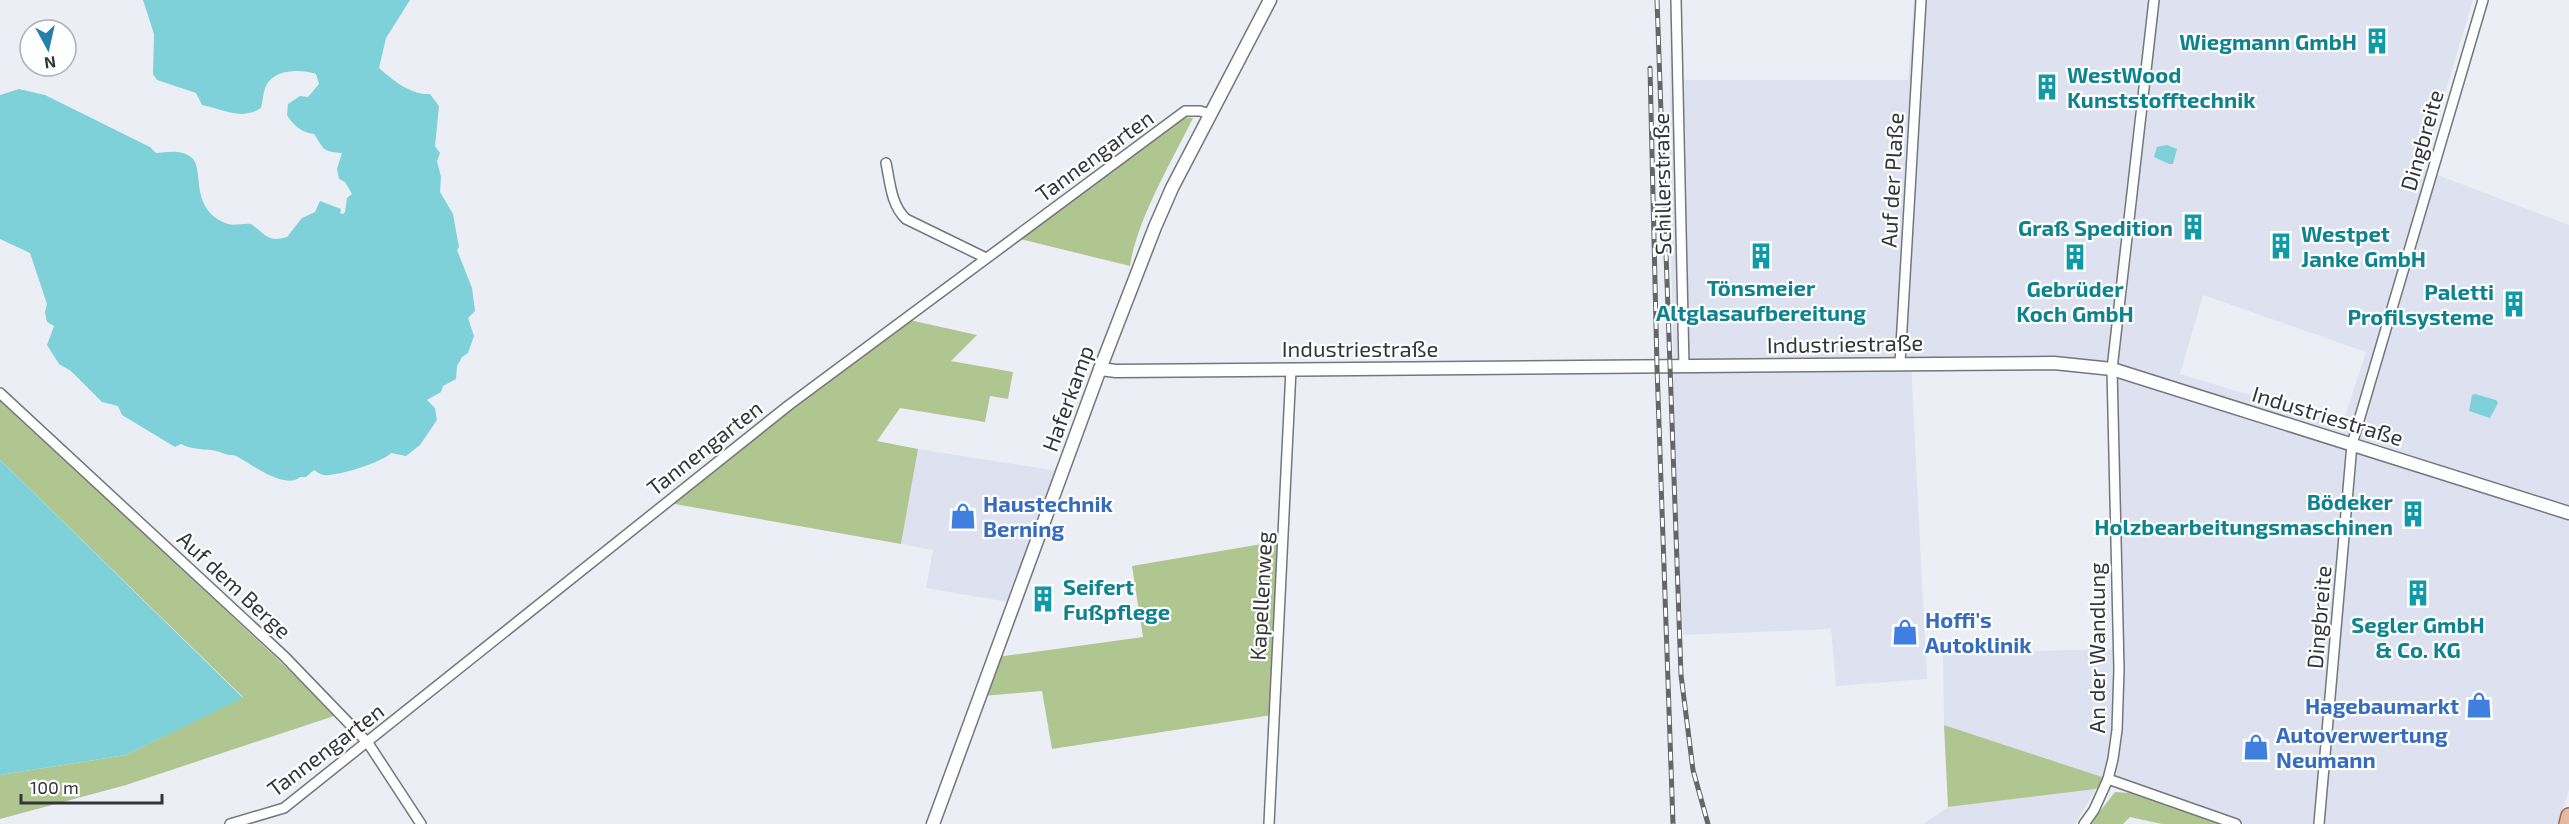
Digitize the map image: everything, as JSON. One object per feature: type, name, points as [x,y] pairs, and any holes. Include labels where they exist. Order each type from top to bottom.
[{"type":"main road","points":[[2567,824],[2569,816]]},
{"type":"street","name":"Haferkamp","points":[[933,824],[1100,369],[1155,227],[1210,114],[1270,0]]},
{"type":"street","name":"Schillerstraße","points":[[1676,0],[1684,368]]},
{"type":"street","name":"Auf der Plaße","points":[[1900,363],[1921,0]]},
{"type":"street","name":"An der Wandlung","points":[[2084,824],[2094,810],[2108,779],[2116,730],[2119,669],[2112,369],[2154,0]]},
{"type":"street","name":"Dingbreite","points":[[2319,824],[2352,444],[2483,0]]},
{"type":"street","name":"Tannengarten","points":[[230,824],[284,808],[789,405],[1185,111],[1210,114]]},
{"type":"street","points":[[886,163],[898,212],[906,219],[986,258]]},
{"type":"street","name":"Industriestraße","points":[[1100,369],[1116,371],[1684,368],[1900,363],[2054,363],[2112,369],[2569,513]]},
{"type":"street","name":"Kapellenweg","points":[[1269,824],[1291,369]]},
{"type":"street","name":"Auf dem Berge","points":[[0,393],[285,657],[368,743],[421,824]]},
{"type":"street","points":[[2108,779],[2236,824]]},
{"type":"shaded area","points":[[1671,0],[1678,0],[1679,80],[1908,80],[1914,0],[2473,0],[2422,169],[2569,225],[2569,789],[2559,824],[2235,824],[1944,725],[1943,653],[2118,649],[2112,370],[1911,363],[1927,679],[1836,686],[1831,629],[1683,635],[1675,500],[1669,199]],"holes":[[[2203,295],[2366,352],[2343,423],[2180,374]]]},
{"type":"shaded area","points":[[918,449],[1058,471],[1014,603],[926,588],[933,550],[901,544]]},
{"type":"shaded area","points":[[2096,789],[2075,824],[1923,824],[1948,807]]},
{"type":"green space","points":[[1183,117],[1193,118],[1147,210],[1130,266],[1016,238]]},
{"type":"green space","points":[[905,319],[977,335],[951,361],[1013,372],[1008,399],[990,396],[985,422],[900,408],[877,441],[918,449],[901,544],[669,503]]},
{"type":"green space","points":[[0,398],[337,715],[126,785],[0,819],[0,775],[126,755],[243,697],[0,460]]},
{"type":"green space","points":[[1280,541],[1272,715],[1052,749],[1042,691],[982,696],[997,657],[1143,637],[1132,566]]},
{"type":"green space","points":[[1944,725],[2108,779],[2096,789],[1948,807]]},
{"type":"green space","points":[[2115,792],[2131,793],[2221,824],[2162,824],[2130,817],[2123,824],[2090,824]]},
{"type":"water","points":[[143,0],[410,0],[386,38],[379,68],[409,89],[430,94],[439,106],[435,146],[440,153],[437,161],[441,177],[440,192],[453,214],[459,247],[457,250],[472,288],[475,311],[468,318],[474,336],[468,353],[462,357],[457,366],[456,379],[443,386],[441,392],[427,400],[435,408],[437,420],[420,445],[406,456],[391,453],[379,461],[348,471],[323,475],[314,470],[306,477],[286,480],[269,475],[235,456],[181,444],[175,447],[122,415],[118,406],[102,402],[71,371],[59,364],[47,345],[54,326],[47,322],[45,312],[47,304],[30,253],[0,239],[0,95],[19,89],[45,95],[150,147],[156,153],[175,152],[188,155],[196,163],[202,200],[207,209],[216,218],[228,224],[251,224],[270,238],[287,237],[302,218],[315,212],[320,201],[341,209],[340,213],[343,214],[347,198],[352,194],[345,182],[339,179],[337,169],[342,153],[324,149],[314,134],[298,128],[287,115],[288,104],[300,96],[308,97],[319,84],[316,74],[296,71],[276,75],[267,84],[261,108],[247,114],[232,113],[202,105],[196,93],[157,80],[153,74],[154,34]]},
{"type":"water","points":[[2167,145],[2177,149],[2173,164],[2154,157],[2157,147]]},
{"type":"water","points":[[2472,395],[2496,400],[2498,403],[2490,418],[2469,411]]},
{"type":"water","points":[[0,460],[243,698],[126,755],[0,775]]},
{"type":"railway","points":[[1657,0],[1681,675],[1693,770],[1708,824]]},
{"type":"railway","points":[[1650,68],[1657,367],[1673,824]]},
{"type":"place","name":"Wiegmann GmbH","points":[[2377,41]]},
{"type":"place","name":"WestWood Kunststofftechnik","points":[[2047,87]]},
{"type":"place","name":"Graß Spedition","points":[[2193,227]]},
{"type":"place","name":"Westpet Janke GmbH","points":[[2281,246]]},
{"type":"place","name":"Tönsmeier Altglasaufbereitung","points":[[1761,256]]},
{"type":"place","name":"Gebrüder Koch GmbH","points":[[2075,257]]},
{"type":"place","name":"Paletti Profilsysteme","points":[[2514,304]]},
{"type":"place","name":"Bödeker Holzbearbeitungsmaschinen","points":[[2413,514]]},
{"type":"place","name":"Haustechnik Berning","points":[[963,516]]},
{"type":"place","name":"Segler GmbH & Co. KG","points":[[2418,593]]},
{"type":"place","name":"Seifert Fußpflege","points":[[1043,599]]},
{"type":"place","name":"Hoffi's Autoklinik","points":[[1905,632]]},
{"type":"place","name":"Hagebaumarkt","points":[[2479,705]]},
{"type":"place","name":"Autoverwertung Neumann","points":[[2256,747]]}]
